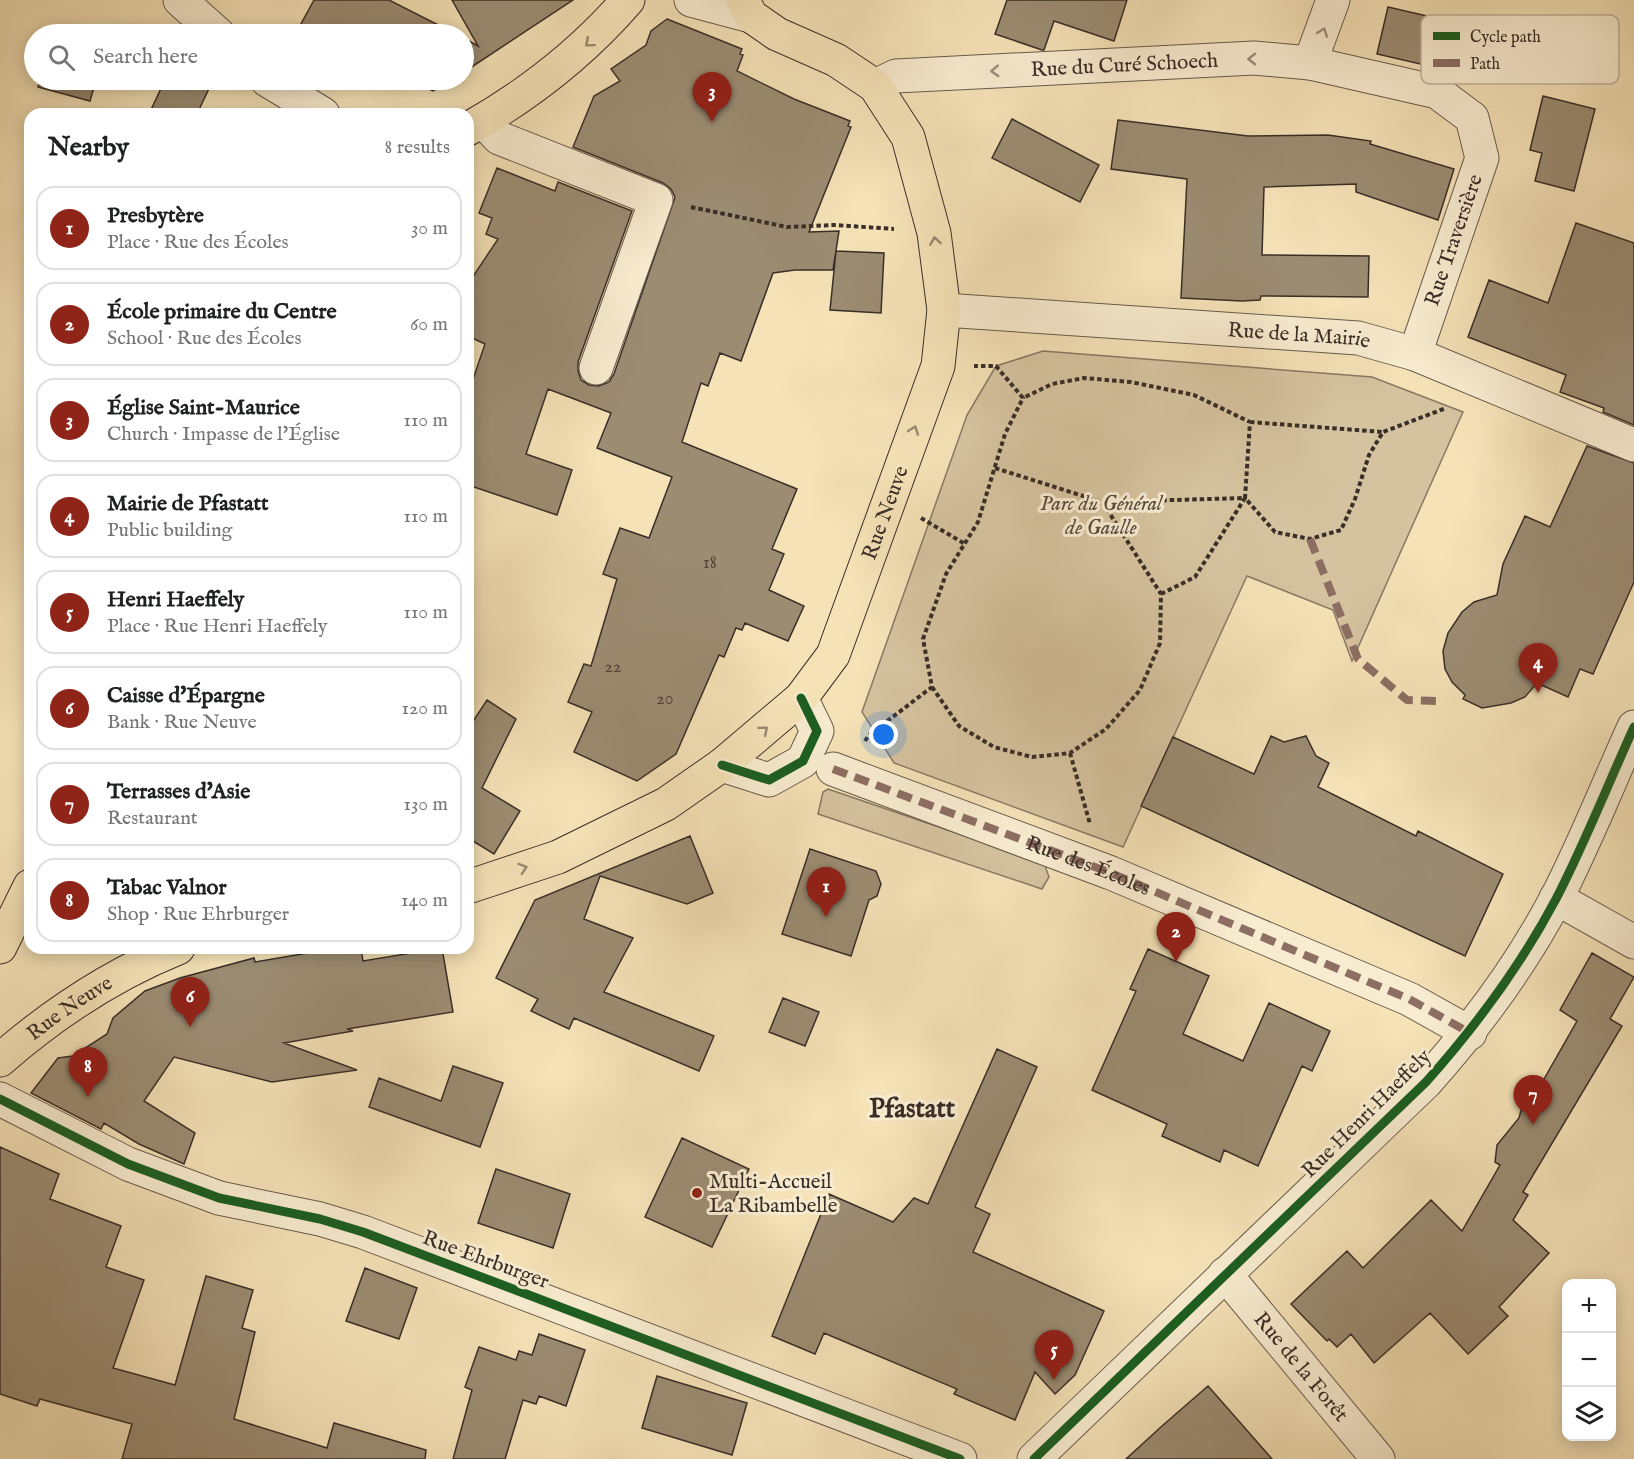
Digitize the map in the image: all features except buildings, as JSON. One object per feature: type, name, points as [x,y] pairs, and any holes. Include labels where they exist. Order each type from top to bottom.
[{"type":"main road","points":[[475,125],[554,72],[598,34],[628,0]]},
{"type":"main road","name":"Rue Neuve","points":[[474,884],[558,856],[666,804],[722,765],[801,698],[833,655],[938,366],[945,310],[934,233],[908,136],[875,86],[836,60],[777,34],[747,8]]},
{"type":"main road","points":[[0,947],[24,898]]},
{"type":"main road","name":"Rue Neuve","points":[[0,1060],[66,1006],[122,972],[163,954]]},
{"type":"street","points":[[180,0],[207,24]]},
{"type":"street","name":"Rue Neuve","points":[[691,0],[747,8]]},
{"type":"street","points":[[1310,63],[1333,0]]},
{"type":"street","name":"Rue du Curé Schoech","points":[[875,86],[896,76],[1254,58],[1310,63]]},
{"type":"street","name":"Rue Traversière","points":[[1310,63],[1437,92],[1472,118],[1482,159],[1414,354]]},
{"type":"street","points":[[283,90],[313,108]]},
{"type":"street","points":[[475,125],[499,138],[656,200],[596,368]]},
{"type":"street","name":"Rue de la Mairie","points":[[945,310],[1358,338],[1414,354],[1634,445]]},
{"type":"street","points":[[722,765],[770,780],[803,761],[817,731],[801,698]]},
{"type":"street","name":"Rue Henri Haeffely","points":[[1034,1459],[1426,1082],[1470,1033],[1513,971],[1556,898],[1634,727]]},
{"type":"street","name":"Rue des Écoles","points":[[841,771],[1086,864],[1409,999],[1470,1033]]},
{"type":"street","points":[[1556,898],[1634,942]]},
{"type":"street","name":"Rue Ehrburger","points":[[0,1099],[128,1164],[209,1195],[320,1219],[363,1232],[960,1459]]},
{"type":"street","name":"Rue de la Forêt","points":[[1225,1274],[1378,1459]]},
{"type":"path","points":[[656,200],[787,227],[834,225],[934,233]]},
{"type":"path","points":[[938,366],[996,366],[1023,398]]},
{"type":"path","points":[[1102,502],[1161,594],[1160,643],[1140,690],[1106,729],[1070,753],[1032,757],[994,747],[959,726],[932,687],[923,639],[946,574],[978,522],[1012,414],[1023,398],[1052,384],[1084,378],[1131,382],[1194,395],[1250,422],[1383,432],[1448,407],[1480,382]]},
{"type":"path","points":[[1161,594],[1194,577],[1245,498],[1250,422]]},
{"type":"path","points":[[1245,498],[1275,532],[1310,539],[1341,530],[1356,500],[1369,455],[1383,432]]},
{"type":"path","points":[[995,468],[1102,502],[1245,498]]},
{"type":"path","points":[[886,505],[930,521],[965,544]]},
{"type":"path","points":[[841,771],[869,735],[932,687]]},
{"type":"path","points":[[1070,753],[1093,835],[1086,864]]},
{"type":"green space","name":"Parc du Général de Gaulle","points":[[1043,351],[1372,377],[1463,412],[1352,661],[1333,610],[1247,576],[1123,847],[894,763],[862,712],[967,415],[996,366]]},
{"type":"green space","points":[[828,789],[1044,863],[1049,877],[1042,889],[818,814],[823,792]]},
{"type":"marked path","points":[[1310,539],[1358,659],[1407,700],[1439,701]]},
{"type":"marked path","points":[[833,769],[1111,873],[1409,999],[1470,1033]]},
{"type":"cycle path","points":[[722,765],[769,780],[803,761],[817,731],[801,698]]},
{"type":"cycle path","points":[[1034,1459],[1426,1082],[1462,1039],[1513,971],[1556,899],[1587,835],[1634,727]]},
{"type":"cycle path","points":[[0,1099],[128,1164],[219,1198],[320,1219],[363,1232],[960,1459]]},
{"type":"place","name":"Église Saint-Maurice","points":[[712,122]]},
{"type":"place","name":"Mairie de Pfastatt","points":[[1538,693]]},
{"type":"place","name":"Presbytère","points":[[826,917]]},
{"type":"place","name":"École primaire du Centre","points":[[1176,962]]},
{"type":"place","name":"Caisse d'Épargne","points":[[190,1027]]},
{"type":"place","name":"Tabac Valnor","points":[[88,1097]]},
{"type":"place","name":"Terrasses d'Asie","points":[[1533,1125]]},
{"type":"place","name":"Multi-Accueil La Ribambelle","points":[[697,1193]]},
{"type":"place","name":"Henri Haeffely","points":[[1054,1380]]},
{"type":"district","name":"Pfastatt","points":[[912,1108]]}]
